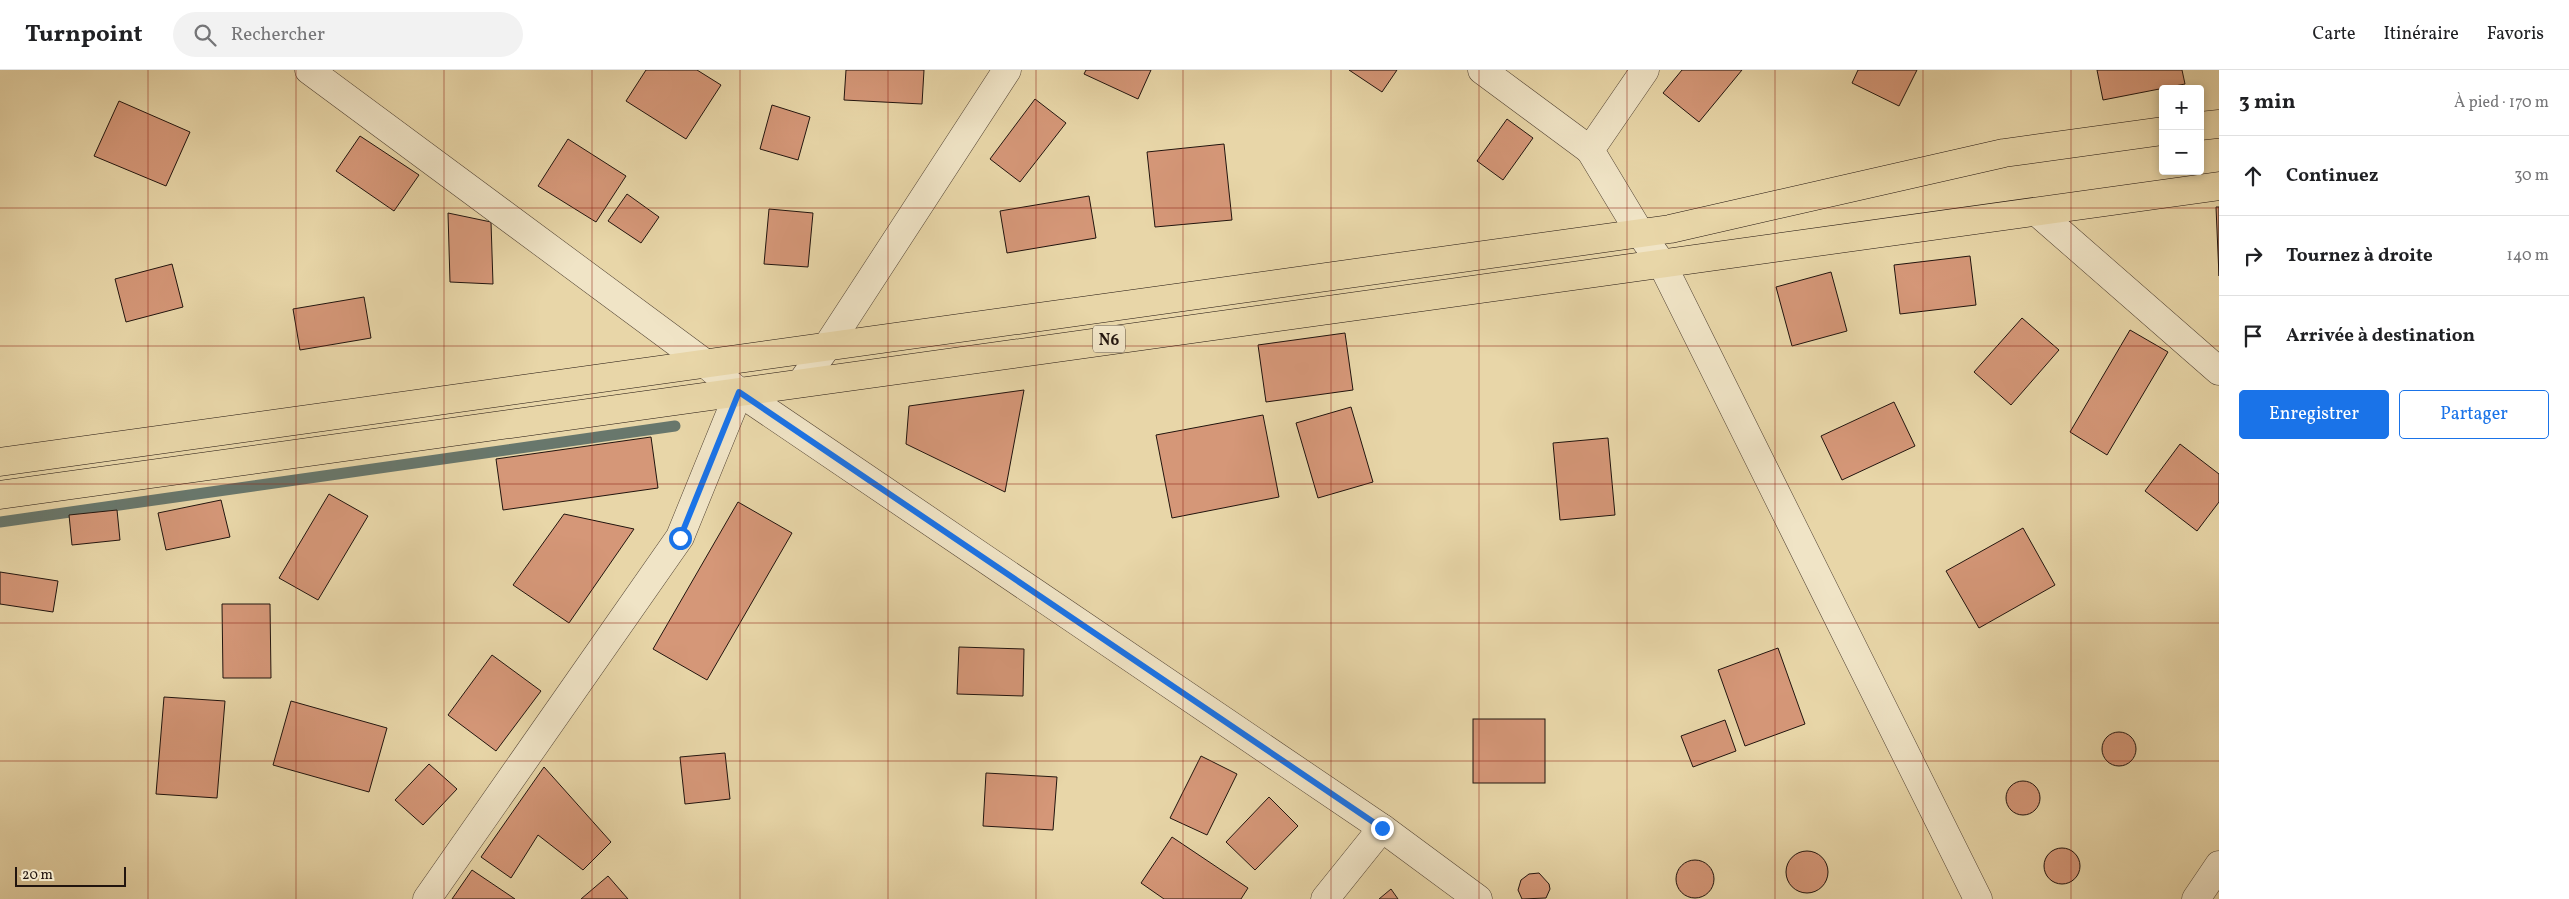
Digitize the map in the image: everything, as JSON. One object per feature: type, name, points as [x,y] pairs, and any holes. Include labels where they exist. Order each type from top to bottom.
[{"type":"highway","points":[[2204,126],[2219,124]]},
{"type":"highway","name":"N6","points":[[0,462],[1670,229],[2004,153],[2159,132]]},
{"type":"highway","name":"N6","points":[[0,494],[739,392],[1577,273],[1662,264],[2219,186]]},
{"type":"street","points":[[308,70],[706,364],[739,392],[1382,828],[1478,899]]},
{"type":"street","points":[[801,382],[828,345],[1007,70]]},
{"type":"street","points":[[1482,70],[1590,150],[1640,233],[1662,264],[1978,899]]},
{"type":"street","points":[[1590,150],[1645,70]]},
{"type":"street","points":[[2037,212],[2219,371]]},
{"type":"street","points":[[427,899],[680,538],[739,392]]},
{"type":"street","points":[[1325,899],[1382,828]]},
{"type":"street","points":[[2196,899],[2219,865]]},
{"type":"building","points":[[646,70],[697,70],[721,85],[686,139],[626,101]]},
{"type":"building","points":[[846,70],[924,70],[922,104],[844,100]]},
{"type":"building","points":[[1086,70],[1151,70],[1138,99],[1084,74]]},
{"type":"building","points":[[1349,70],[1397,70],[1382,92]]},
{"type":"building","points":[[1682,70],[1742,70],[1699,122],[1663,93]]},
{"type":"building","points":[[1858,70],[1917,70],[1899,106],[1852,83]]},
{"type":"building","points":[[2097,70],[2182,70],[2185,84],[2159,85],[2159,89],[2103,100]]},
{"type":"building","points":[[1035,99],[1066,123],[1020,182],[990,159]]},
{"type":"building","points":[[119,101],[190,132],[166,186],[94,156]]},
{"type":"building","points":[[772,105],[810,117],[798,160],[760,149]]},
{"type":"building","points":[[1507,119],[1533,138],[1503,180],[1477,161]]},
{"type":"building","points":[[360,136],[419,175],[394,211],[336,171]]},
{"type":"building","points":[[568,139],[626,176],[596,222],[538,186]]},
{"type":"building","points":[[1224,144],[1232,220],[1155,227],[1147,152]]},
{"type":"building","points":[[627,194],[659,217],[641,243],[608,221]]},
{"type":"building","points":[[1089,196],[1096,238],[1007,253],[1000,211]]},
{"type":"building","points":[[2216,207],[2219,207],[2219,276]]},
{"type":"building","points":[[769,209],[813,213],[808,267],[764,264]]},
{"type":"building","points":[[448,213],[491,222],[493,284],[450,282]]},
{"type":"building","points":[[1970,256],[1976,305],[1900,314],[1894,265]]},
{"type":"building","points":[[172,264],[183,307],[126,322],[115,279]]},
{"type":"building","points":[[1831,272],[1847,331],[1792,346],[1776,287]]},
{"type":"building","points":[[364,297],[371,338],[300,350],[293,309]]},
{"type":"building","points":[[2022,318],[2059,350],[2011,405],[1974,372]]},
{"type":"building","points":[[2130,330],[2168,352],[2107,455],[2070,432]]},
{"type":"building","points":[[1345,333],[1353,390],[1266,402],[1258,345]]},
{"type":"building","points":[[1024,390],[1005,492],[906,444],[909,406]]},
{"type":"building","points":[[1894,402],[1915,446],[1842,480],[1821,436]]},
{"type":"building","points":[[1351,407],[1373,482],[1318,498],[1296,423]]},
{"type":"building","points":[[1263,415],[1279,497],[1172,518],[1156,435]]},
{"type":"building","points":[[651,437],[658,488],[503,510],[496,459]]},
{"type":"building","points":[[1608,438],[1615,515],[1560,520],[1553,443]]},
{"type":"building","points":[[2180,444],[2219,474],[2219,502],[2197,531],[2145,491]]},
{"type":"building","points":[[329,494],[368,516],[318,600],[279,578]]},
{"type":"building","points":[[221,500],[230,537],[166,550],[158,513]]},
{"type":"building","points":[[738,502],[792,533],[707,680],[653,649]]},
{"type":"building","points":[[117,510],[120,540],[72,545],[69,515]]},
{"type":"building","points":[[564,514],[634,529],[569,623],[513,585]]},
{"type":"building","points":[[2023,528],[2055,585],[1979,628],[1946,571]]},
{"type":"building","points":[[0,572],[58,581],[53,612],[0,604]]},
{"type":"building","points":[[222,604],[270,604],[271,678],[223,678]]},
{"type":"building","points":[[959,647],[1024,649],[1023,696],[957,694]]},
{"type":"building","points":[[1778,648],[1805,724],[1745,746],[1718,670]]},
{"type":"building","points":[[492,655],[541,691],[496,751],[448,715]]},
{"type":"building","points":[[164,697],[225,701],[217,798],[156,794]]},
{"type":"building","points":[[291,701],[387,728],[369,792],[273,765]]},
{"type":"building","points":[[1473,719],[1545,719],[1545,783],[1473,783]]},
{"type":"building","points":[[1725,720],[1736,751],[1693,767],[1681,736]]},
{"type":"building","points":[[2119,732],[2131,737],[2136,749],[2131,761],[2119,766],[2107,761],[2102,749],[2107,737]]},
{"type":"building","points":[[725,753],[730,799],[685,804],[680,757]]},
{"type":"building","points":[[1201,756],[1237,774],[1207,835],[1170,818]]},
{"type":"building","points":[[429,764],[457,789],[423,825],[395,800]]},
{"type":"building","points":[[544,767],[611,842],[583,870],[538,835],[511,878],[481,857]]},
{"type":"building","points":[[986,773],[1057,777],[1053,830],[983,826]]},
{"type":"building","points":[[2023,781],[2030,782],[2035,786],[2039,791],[2039,805],[2035,810],[2030,814],[2023,815],[2016,814],[2011,810],[2007,805],[2006,798],[2007,791],[2011,786],[2016,782]]},
{"type":"building","points":[[1269,797],[1298,826],[1255,870],[1226,842]]},
{"type":"building","points":[[1172,837],[1248,888],[1241,899],[1164,899],[1141,883]]},
{"type":"building","points":[[2062,848],[2074,854],[2080,866],[2074,878],[2062,884],[2050,878],[2044,866],[2050,854]]},
{"type":"building","points":[[1807,851],[1822,857],[1828,872],[1822,887],[1807,893],[1792,887],[1786,872],[1792,857]]},
{"type":"building","points":[[1695,860],[1709,865],[1714,879],[1709,893],[1695,898],[1681,893],[1676,879],[1681,865]]},
{"type":"building","points":[[472,870],[515,899],[452,899]]},
{"type":"building","points":[[1539,873],[1549,884],[1550,889],[1546,898],[1522,899],[1518,890],[1521,880],[1529,874]]},
{"type":"building","points":[[608,876],[628,899],[581,899]]},
{"type":"building","points":[[1391,889],[1398,899],[1379,899]]},
{"type":"waterway","points":[[0,522],[675,426]]},
{"type":"route","points":[[680,538],[739,392],[1382,828]]}]
